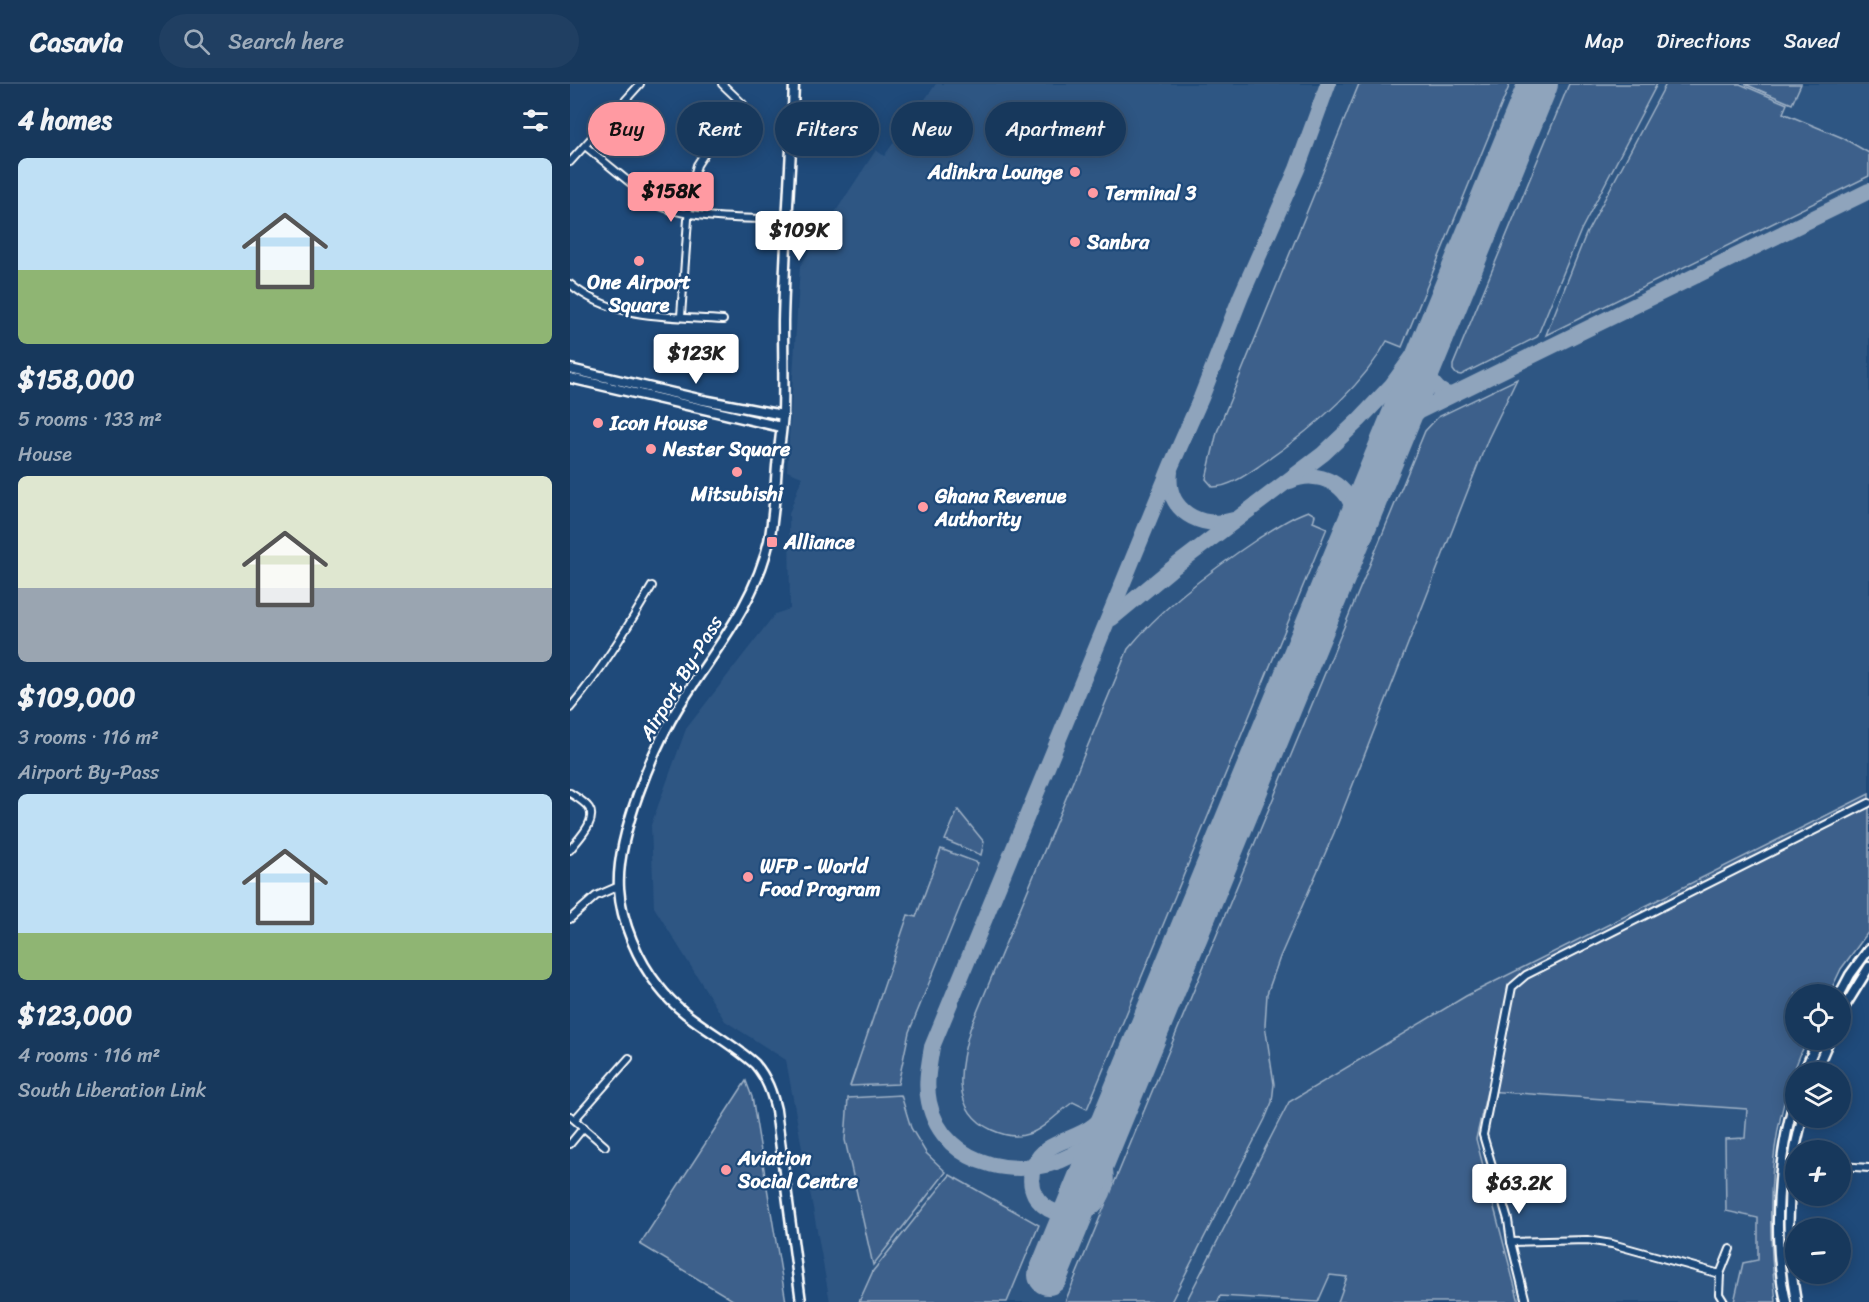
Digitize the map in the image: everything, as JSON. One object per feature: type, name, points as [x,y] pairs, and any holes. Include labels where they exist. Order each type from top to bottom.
[{"type":"main road","name":"Airport By-Pass","points":[[794,84],[783,322],[783,415],[773,514],[763,563],[739,615],[680,705],[659,743],[640,790],[629,828],[619,886],[622,910],[630,934],[644,964],[658,986],[672,1002],[741,1052],[764,1074],[776,1110],[801,1302]]},
{"type":"main road","points":[[570,369],[703,400],[783,415]]},
{"type":"main road","points":[[570,378],[781,426]]},
{"type":"main road","points":[[1845,984],[1869,949]]},
{"type":"main road","points":[[1851,996],[1869,967]]},
{"type":"main road","points":[[1786,1302],[1780,1249],[1780,1180],[1788,1128]]},
{"type":"main road","points":[[1796,1302],[1788,1229],[1793,1151],[1799,1128]]},
{"type":"street","points":[[570,162],[640,84]]},
{"type":"street","points":[[681,316],[690,192],[697,165],[719,130],[743,104],[722,84]]},
{"type":"street","points":[[585,146],[656,204],[677,213],[789,220]]},
{"type":"street","points":[[570,284],[594,301],[626,312],[723,320]]},
{"type":"street","points":[[570,708],[593,681],[652,586]]},
{"type":"street","points":[[570,793],[589,807],[592,814],[590,823],[570,850]]},
{"type":"street","points":[[1526,1302],[1508,1220],[1484,1135],[1512,987],[1526,975],[1869,803]]},
{"type":"street","points":[[570,919],[596,896],[619,886]]},
{"type":"street","points":[[605,1146],[573,1117],[629,1058]]},
{"type":"street","points":[[570,1144],[584,1127]]},
{"type":"street","points":[[1851,1167],[1869,1168]]},
{"type":"street","points":[[1511,1242],[1587,1240],[1612,1244],[1720,1274]]},
{"type":"street","points":[[1724,1302],[1719,1294],[1720,1274],[1730,1249]]},
{"type":"shaded area","points":[[936,84],[1869,84],[1869,794],[1466,996],[1289,1102],[1186,1302],[830,1302],[786,1060],[725,1021],[654,907],[651,825],[686,729],[775,614],[790,609],[789,514],[802,477],[787,471],[800,266],[872,156],[879,156],[879,152],[884,156],[891,146],[891,156],[973,156],[973,102],[923,102]]},
{"type":"shaded area","points":[[1359,84],[1510,84],[1402,347],[1387,341],[1362,378],[1313,426],[1243,477],[1225,485],[1213,487],[1206,479],[1217,432]]},
{"type":"shaded area","points":[[1569,84],[1657,84],[1581,230],[1537,337],[1461,375],[1456,374],[1453,365]]},
{"type":"shaded area","points":[[1666,84],[1740,84],[1787,104],[1783,113],[1843,138],[1869,153],[1869,176],[1546,335],[1586,234]]},
{"type":"shaded area","points":[[1745,84],[1801,84],[1792,104]]},
{"type":"shaded area","points":[[1517,379],[1488,439],[1334,833],[1280,957],[1267,994],[1265,1025],[1274,1084],[1272,1102],[1265,1119],[1171,1302],[1065,1302],[1425,431],[1438,417]]},
{"type":"shaded area","points":[[1308,511],[1315,515],[1313,522],[1327,528],[1087,1109],[1073,1102],[1040,1128],[1024,1135],[1010,1135],[992,1130],[978,1121],[969,1111],[961,1086],[963,1057],[970,1029],[1128,649],[1156,618],[1207,575],[1277,527]]},
{"type":"shaded area","points":[[1869,794],[1869,931],[1841,969],[1834,984],[1785,984],[1785,1050],[1803,1050],[1798,1062],[1785,1062],[1785,1100],[1773,1168],[1771,1235],[1776,1302],[1734,1302],[1743,1263],[1758,1260],[1758,1218],[1726,1211],[1725,1139],[1745,1138],[1747,1109],[1487,1091],[1476,1139],[1519,1302],[1338,1302],[1347,1277],[1330,1275],[1318,1302],[1220,1296],[1218,1302],[1186,1302],[1289,1102],[1466,996]]},
{"type":"shaded area","points":[[958,810],[984,842],[981,855],[945,840]]},
{"type":"shaded area","points":[[941,849],[978,863],[909,1032],[898,1084],[850,1086],[908,915],[916,917]]},
{"type":"shaded area","name":"Aviation Social Centre","points":[[746,1081],[752,1097],[786,1302],[736,1302],[640,1244]]},
{"type":"shaded area","points":[[1486,1091],[1748,1109],[1746,1138],[1726,1139],[1726,1211],[1758,1218],[1758,1260],[1743,1264],[1734,1302],[1519,1302],[1476,1139]]},
{"type":"shaded area","points":[[901,1095],[911,1128],[926,1153],[946,1172],[873,1265],[845,1140],[848,1098]]},
{"type":"shaded area","points":[[950,1175],[1039,1225],[1007,1302],[859,1302],[873,1271]]},
{"type":"shaded area","points":[[1330,1275],[1347,1277],[1338,1302],[1318,1302]]},
{"type":"shaded area","points":[[1220,1296],[1306,1302],[1218,1302]]},
{"type":"taxiway","points":[[1118,1108],[1092,1140],[1082,1149],[1061,1160],[1038,1166],[1014,1168],[991,1164],[970,1156],[952,1143],[937,1125],[927,1088],[932,1047],[1201,398],[1241,296],[1297,169],[1328,84]]},
{"type":"taxiway","points":[[1394,434],[1404,421],[1419,411],[1869,191]]},
{"type":"taxiway","points":[[1112,618],[1170,570],[1323,454],[1392,385],[1445,312]]},
{"type":"taxiway","points":[[1429,350],[1427,364],[1430,378],[1438,389],[1450,395]]},
{"type":"taxiway","points":[[1170,472],[1173,497],[1179,507],[1188,514],[1209,522],[1234,520]]},
{"type":"taxiway","points":[[1290,481],[1301,478],[1322,478],[1332,482],[1347,496],[1352,506],[1354,522],[1343,558]]},
{"type":"taxiway","points":[[1109,1130],[1104,1158],[1105,1185],[1103,1193],[1094,1206],[1081,1213],[1068,1215],[1055,1212],[1043,1205],[1035,1195],[1031,1182],[1038,1158],[1052,1146],[1086,1131],[1100,1120],[1116,1101],[1132,1071]]},
{"type":"runway","points":[[1048,1275],[1538,84]]},
{"type":"place","name":"Adinkra Lounge","points":[[1075,172]]},
{"type":"place","name":"Terminal 3","points":[[1093,193]]},
{"type":"place","name":"Sanbra","points":[[1075,242]]},
{"type":"place","name":"One Airport Square","points":[[639,261]]},
{"type":"place","name":"Icon House","points":[[598,423]]},
{"type":"place","name":"Nester Square","points":[[651,449]]},
{"type":"place","name":"Mitsubishi","points":[[737,472]]},
{"type":"place","name":"Ghana Revenue Authority","points":[[923,507]]},
{"type":"place","name":"Alliance","points":[[772,542]]},
{"type":"place","name":"WFP - World Food Program","points":[[748,877]]},
{"type":"place","name":"Aviation Social Centre","points":[[726,1170]]}]
